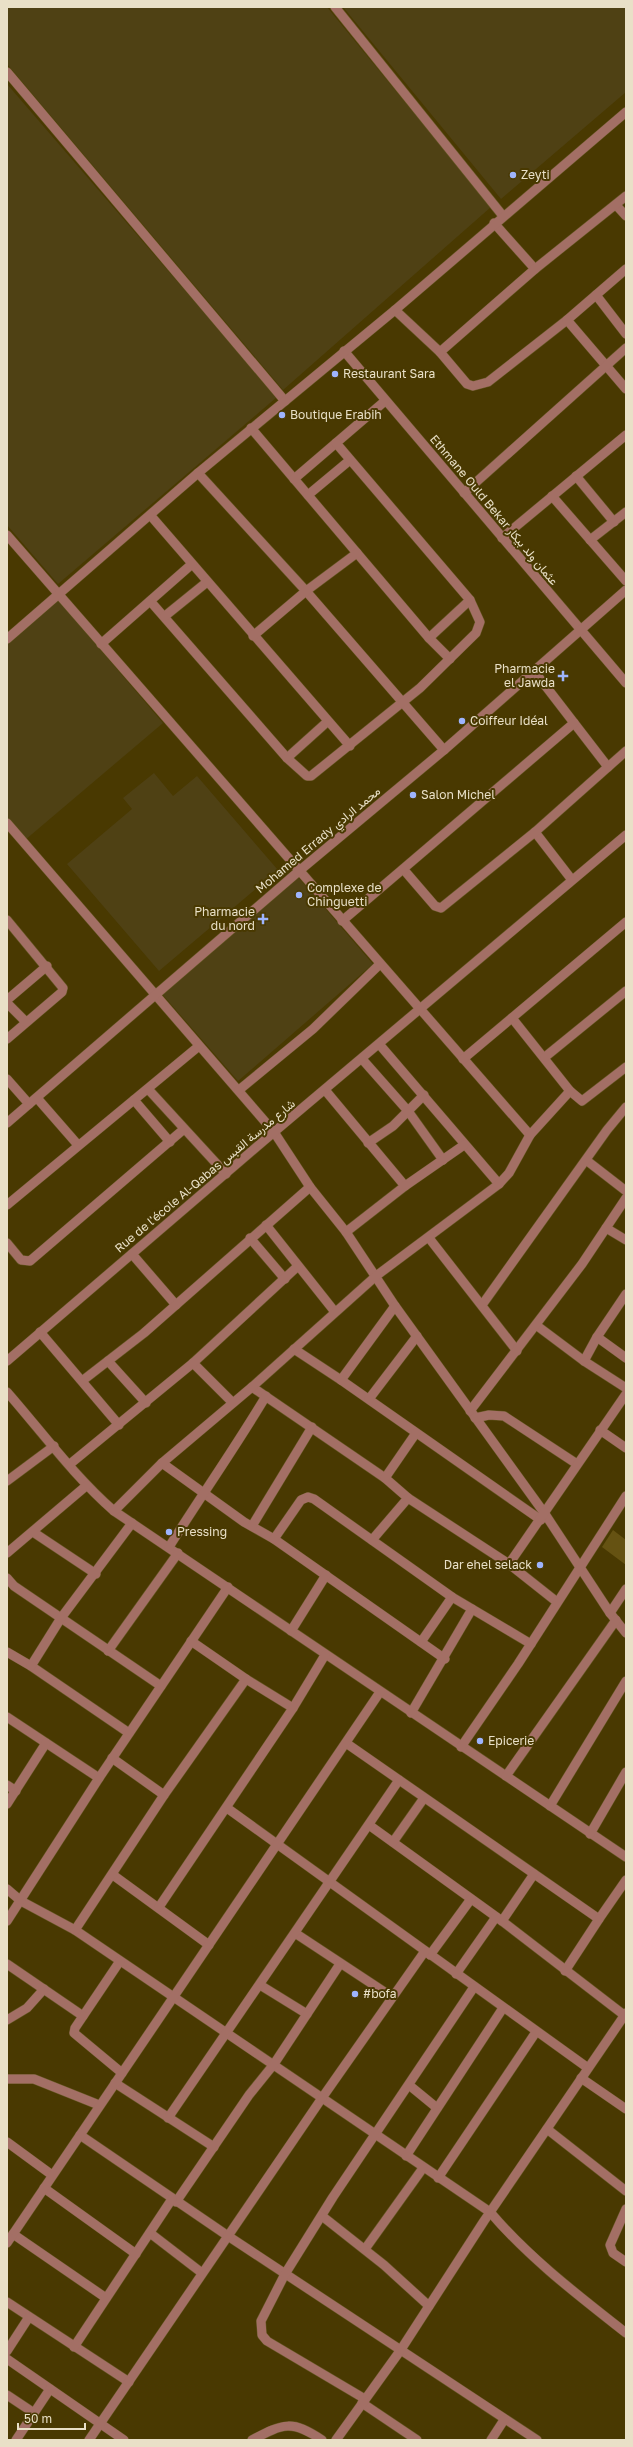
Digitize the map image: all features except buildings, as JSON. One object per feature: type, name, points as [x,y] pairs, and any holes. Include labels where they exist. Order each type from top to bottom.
[{"type":"street","points":[[334,7],[503,216]]},
{"type":"street","points":[[7,72],[285,401]]},
{"type":"street","points":[[7,639],[151,516],[198,472],[395,310],[494,223],[625,114]]},
{"type":"street","points":[[440,352],[535,269],[626,196]]},
{"type":"street","points":[[616,205],[626,216]]},
{"type":"street","points":[[494,223],[535,269]]},
{"type":"street","points":[[395,310],[440,352],[467,384],[481,385],[488,382],[567,320],[626,269]]},
{"type":"street","points":[[596,295],[626,334]]},
{"type":"street","points":[[567,320],[626,389]]},
{"type":"street","points":[[464,493],[626,348]]},
{"type":"street","name":"Ethmane Ould Bekar عثمان ولد بيكار","points":[[344,351],[502,538],[624,678]]},
{"type":"street","points":[[294,479],[385,401]]},
{"type":"street","points":[[251,428],[429,638],[450,659]]},
{"type":"street","points":[[502,538],[626,435]]},
{"type":"street","points":[[151,602],[165,616],[287,758],[310,776],[350,746],[445,666],[480,628],[480,622],[470,600],[336,443]]},
{"type":"street","points":[[308,495],[350,460]]},
{"type":"street","points":[[198,472],[306,591],[444,750]]},
{"type":"street","points":[[576,476],[614,522]]},
{"type":"street","points":[[552,496],[626,581]]},
{"type":"street","points":[[590,540],[626,512]]},
{"type":"street","points":[[151,516],[327,722],[350,746]]},
{"type":"street","points":[[7,535],[419,1010],[530,1134]]},
{"type":"street","points":[[253,636],[306,591],[357,552]]},
{"type":"street","points":[[101,644],[151,602],[192,564]]},
{"type":"street","points":[[165,616],[207,582]]},
{"type":"street","name":"Mohamed Errady محمد الرادي","points":[[7,1123],[299,871],[444,750],[626,590]]},
{"type":"street","points":[[429,638],[470,600]]},
{"type":"street","points":[[534,671],[608,767]]},
{"type":"street","points":[[287,758],[327,722]]},
{"type":"street","points":[[342,921],[404,870],[574,723]]},
{"type":"street","points":[[404,870],[435,906],[441,908],[535,832],[626,751]]},
{"type":"street","points":[[7,823],[274,1132],[310,1187],[346,1232],[395,1306],[473,1415],[543,1517],[580,1565],[613,1617],[626,1633]]},
{"type":"street","points":[[535,832],[572,880]]},
{"type":"street","name":"Rue de l'école Al-Qabas شارع مدرسة القبس","points":[[8,1359],[626,835]]},
{"type":"street","points":[[7,920],[47,966],[63,988],[62,992],[7,1039]]},
{"type":"street","points":[[462,1059],[626,922]]},
{"type":"street","points":[[239,1090],[313,1028],[380,964]]},
{"type":"street","points":[[7,1000],[47,966]]},
{"type":"street","points":[[545,1057],[626,991]]},
{"type":"street","points":[[7,1003],[26,1022]]},
{"type":"street","points":[[512,1018],[545,1057],[570,1091],[584,1101],[626,1067]]},
{"type":"street","points":[[379,1044],[424,1094],[464,1146],[499,1184]]},
{"type":"street","points":[[7,1205],[199,1046]]},
{"type":"street","points":[[362,1059],[408,1111],[443,1160]]},
{"type":"street","points":[[7,1078],[29,1104]]},
{"type":"street","points":[[148,1089],[226,1174]]},
{"type":"street","points":[[325,1090],[405,1186]]},
{"type":"street","points":[[114,1511],[162,1463],[232,1402],[252,1387],[376,1276],[429,1238],[499,1184],[508,1173],[530,1134],[570,1091]]},
{"type":"street","points":[[368,1143],[393,1126],[424,1094]]},
{"type":"street","points":[[37,1098],[78,1145]]},
{"type":"street","points":[[134,1100],[170,1142]]},
{"type":"street","points":[[482,1305],[626,1107]]},
{"type":"street","points":[[7,1243],[22,1260],[30,1261],[184,1129]]},
{"type":"street","points":[[346,1232],[405,1186],[464,1146]]},
{"type":"street","points":[[586,1160],[626,1191]]},
{"type":"street","points":[[82,1381],[176,1305],[250,1238],[310,1187]]},
{"type":"street","points":[[473,1415],[626,1198]]},
{"type":"street","points":[[266,1225],[335,1312]]},
{"type":"street","points":[[606,1228],[626,1240]]},
{"type":"street","points":[[250,1238],[285,1279]]},
{"type":"street","points":[[429,1238],[517,1351]]},
{"type":"street","points":[[132,1254],[176,1305]]},
{"type":"street","points":[[70,1464],[193,1363],[298,1266]]},
{"type":"street","points":[[584,1360],[597,1337],[626,1294]]},
{"type":"street","points":[[341,1380],[395,1306]]},
{"type":"street","points":[[536,1325],[626,1388]]},
{"type":"street","points":[[40,1332],[119,1425]]},
{"type":"street","points":[[369,1399],[417,1336]]},
{"type":"street","points":[[597,1337],[626,1358]]},
{"type":"street","points":[[294,1349],[369,1399],[416,1433],[543,1517]]},
{"type":"street","points":[[108,1361],[146,1402]]},
{"type":"street","points":[[193,1363],[232,1402]]},
{"type":"street","points":[[252,1387],[385,1478],[408,1498],[509,1564],[556,1602]]},
{"type":"street","points":[[7,1392],[70,1464],[86,1486],[114,1511],[228,1587],[460,1747],[506,1776],[626,1857]]},
{"type":"street","points":[[509,1564],[543,1517],[577,1464],[626,1394]]},
{"type":"street","points":[[169,1547],[203,1493],[235,1448],[266,1396]]},
{"type":"street","points":[[473,1415],[504,1416],[577,1464]]},
{"type":"street","points":[[252,1526],[312,1427]]},
{"type":"street","points":[[600,1430],[626,1448]]},
{"type":"street","points":[[385,1478],[416,1433]]},
{"type":"street","points":[[7,1481],[54,1446]]},
{"type":"street","points":[[162,1463],[203,1493],[274,1539],[445,1659]]},
{"type":"street","points":[[7,1552],[33,1532],[86,1486]]},
{"type":"street","points":[[460,1747],[531,1644],[556,1602],[626,1496]]},
{"type":"street","points":[[274,1539],[301,1500],[308,1497],[452,1597],[531,1644]]},
{"type":"street","points":[[372,1540],[408,1498]]},
{"type":"street","points":[[31,1666],[61,1618],[96,1574],[132,1523]]},
{"type":"street","points":[[33,1532],[96,1574]]},
{"type":"street","points":[[108,1651],[178,1553]]},
{"type":"street","points":[[291,1631],[326,1575]]},
{"type":"street","points":[[7,1578],[14,1586],[161,1686]]},
{"type":"street","points":[[7,1921],[129,1732],[228,1587]]},
{"type":"street","points":[[506,1776],[613,1617],[626,1590]]},
{"type":"street","points":[[421,1642],[452,1597]]},
{"type":"street","points":[[411,1713],[445,1659],[472,1609]]},
{"type":"street","points":[[191,1641],[246,1680],[293,1708]]},
{"type":"street","points":[[7,1652],[31,1666],[129,1732]]},
{"type":"street","points":[[159,1907],[293,1708],[325,1655]]},
{"type":"street","points":[[75,1930],[113,1875],[164,1795],[246,1680]]},
{"type":"street","points":[[550,1806],[626,1682]]},
{"type":"street","points":[[7,2243],[380,1692]]},
{"type":"street","points":[[7,1717],[99,1778]]},
{"type":"street","points":[[7,1804],[46,1743]]},
{"type":"street","points":[[346,1743],[599,1919]]},
{"type":"street","points":[[112,1758],[164,1795]]},
{"type":"street","points":[[590,1834],[626,1772]]},
{"type":"street","points":[[168,2118],[399,1780]]},
{"type":"street","points":[[7,1785],[16,1791]]},
{"type":"street","points":[[393,1842],[424,1798]]},
{"type":"street","points":[[227,1808],[278,1843],[456,1974],[588,2068]]},
{"type":"street","points":[[336,2440],[400,2351],[490,2212],[581,2078],[624,2020],[565,1970],[499,1919],[368,1825]]},
{"type":"street","points":[[456,1974],[534,1874]]},
{"type":"street","points":[[113,1875],[159,1907],[209,1945]]},
{"type":"street","points":[[565,1970],[626,1880]]},
{"type":"street","points":[[7,1889],[21,1901],[75,1930],[274,2064],[423,2168],[490,2212],[505,2230],[560,2281],[626,2334]]},
{"type":"street","points":[[89,2440],[392,1997],[471,1899]]},
{"type":"street","points":[[295,1933],[392,1997]]},
{"type":"street","points":[[120,1961],[83,2016],[74,2033],[122,2073]]},
{"type":"street","points":[[7,1964],[83,2016]]},
{"type":"street","points":[[74,2347],[150,2233],[214,2147],[249,2095],[274,2064],[340,1964]]},
{"type":"street","points":[[260,1985],[307,2014]]},
{"type":"street","points":[[417,2440],[364,2401],[267,2341],[262,2335],[261,2321],[285,2274],[474,1987]]},
{"type":"street","points":[[7,2020],[27,2008],[44,1989]]},
{"type":"street","points":[[406,2156],[504,2008]]},
{"type":"street","points":[[438,2178],[536,2032]]},
{"type":"street","points":[[581,2078],[626,2109]]},
{"type":"street","points":[[7,2079],[34,2079],[99,2105]]},
{"type":"street","points":[[115,2083],[214,2147]]},
{"type":"street","points":[[409,2085],[437,2108]]},
{"type":"street","points":[[547,2129],[626,2191]]},
{"type":"street","points":[[80,2135],[174,2200],[400,2351],[504,2420],[537,2440]]},
{"type":"street","points":[[7,2142],[52,2175]]},
{"type":"street","points":[[365,2249],[423,2168]]},
{"type":"street","points":[[44,2188],[136,2254]]},
{"type":"street","points":[[626,2209],[610,2245],[613,2253],[626,2262]]},
{"type":"street","points":[[322,2216],[365,2249],[429,2306]]},
{"type":"street","points":[[150,2233],[202,2273]]},
{"type":"street","points":[[13,2234],[106,2298]]},
{"type":"street","points":[[7,2302],[129,2382]]},
{"type":"street","points":[[7,2351],[29,2317]]},
{"type":"street","points":[[7,2359],[124,2440]]},
{"type":"street","points":[[16,2440],[50,2389]]},
{"type":"street","points":[[7,2395],[34,2413]]},
{"type":"street","points":[[491,2440],[504,2420]]},
{"type":"street","points":[[252,2440],[281,2427],[291,2426],[299,2426],[322,2440]]},
{"type":"shaded area","points":[[7,7],[327,7],[491,207],[283,390],[7,64]]},
{"type":"shaded area","points":[[343,7],[626,7],[626,92],[501,199]]},
{"type":"shaded area","points":[[7,84],[277,397],[58,584],[7,525]]},
{"type":"shaded area","points":[[58,600],[163,723],[25,840],[7,819],[7,643]]},
{"type":"shaded area","points":[[154,773],[173,796],[197,776],[278,870],[159,971],[67,864],[132,809],[123,798]]},
{"type":"shaded area","points":[[298,877],[373,964],[238,1081],[162,994]]},
{"type":"shaded area","points":[[613,1530],[626,1540],[626,1565],[602,1547]]},
{"type":"place","name":"Zeyti","points":[[513,175]]},
{"type":"place","name":"Restaurant Sara","points":[[335,374]]},
{"type":"place","name":"Boutique Erabih","points":[[282,415]]},
{"type":"place","name":"Pharmacie el Jawda","points":[[563,676]]},
{"type":"place","name":"Coiffeur Idéal","points":[[462,721]]},
{"type":"place","name":"Salon Michel","points":[[413,795]]},
{"type":"place","name":"Complexe de Chinguetti","points":[[299,895]]},
{"type":"place","name":"Pharmacie du nord","points":[[263,919]]},
{"type":"place","name":"Pressing","points":[[169,1532]]},
{"type":"place","name":"Dar ehel selack","points":[[540,1565]]},
{"type":"place","name":"Epicerie","points":[[480,1741]]},
{"type":"place","name":"#bofa","points":[[355,1994]]}]
